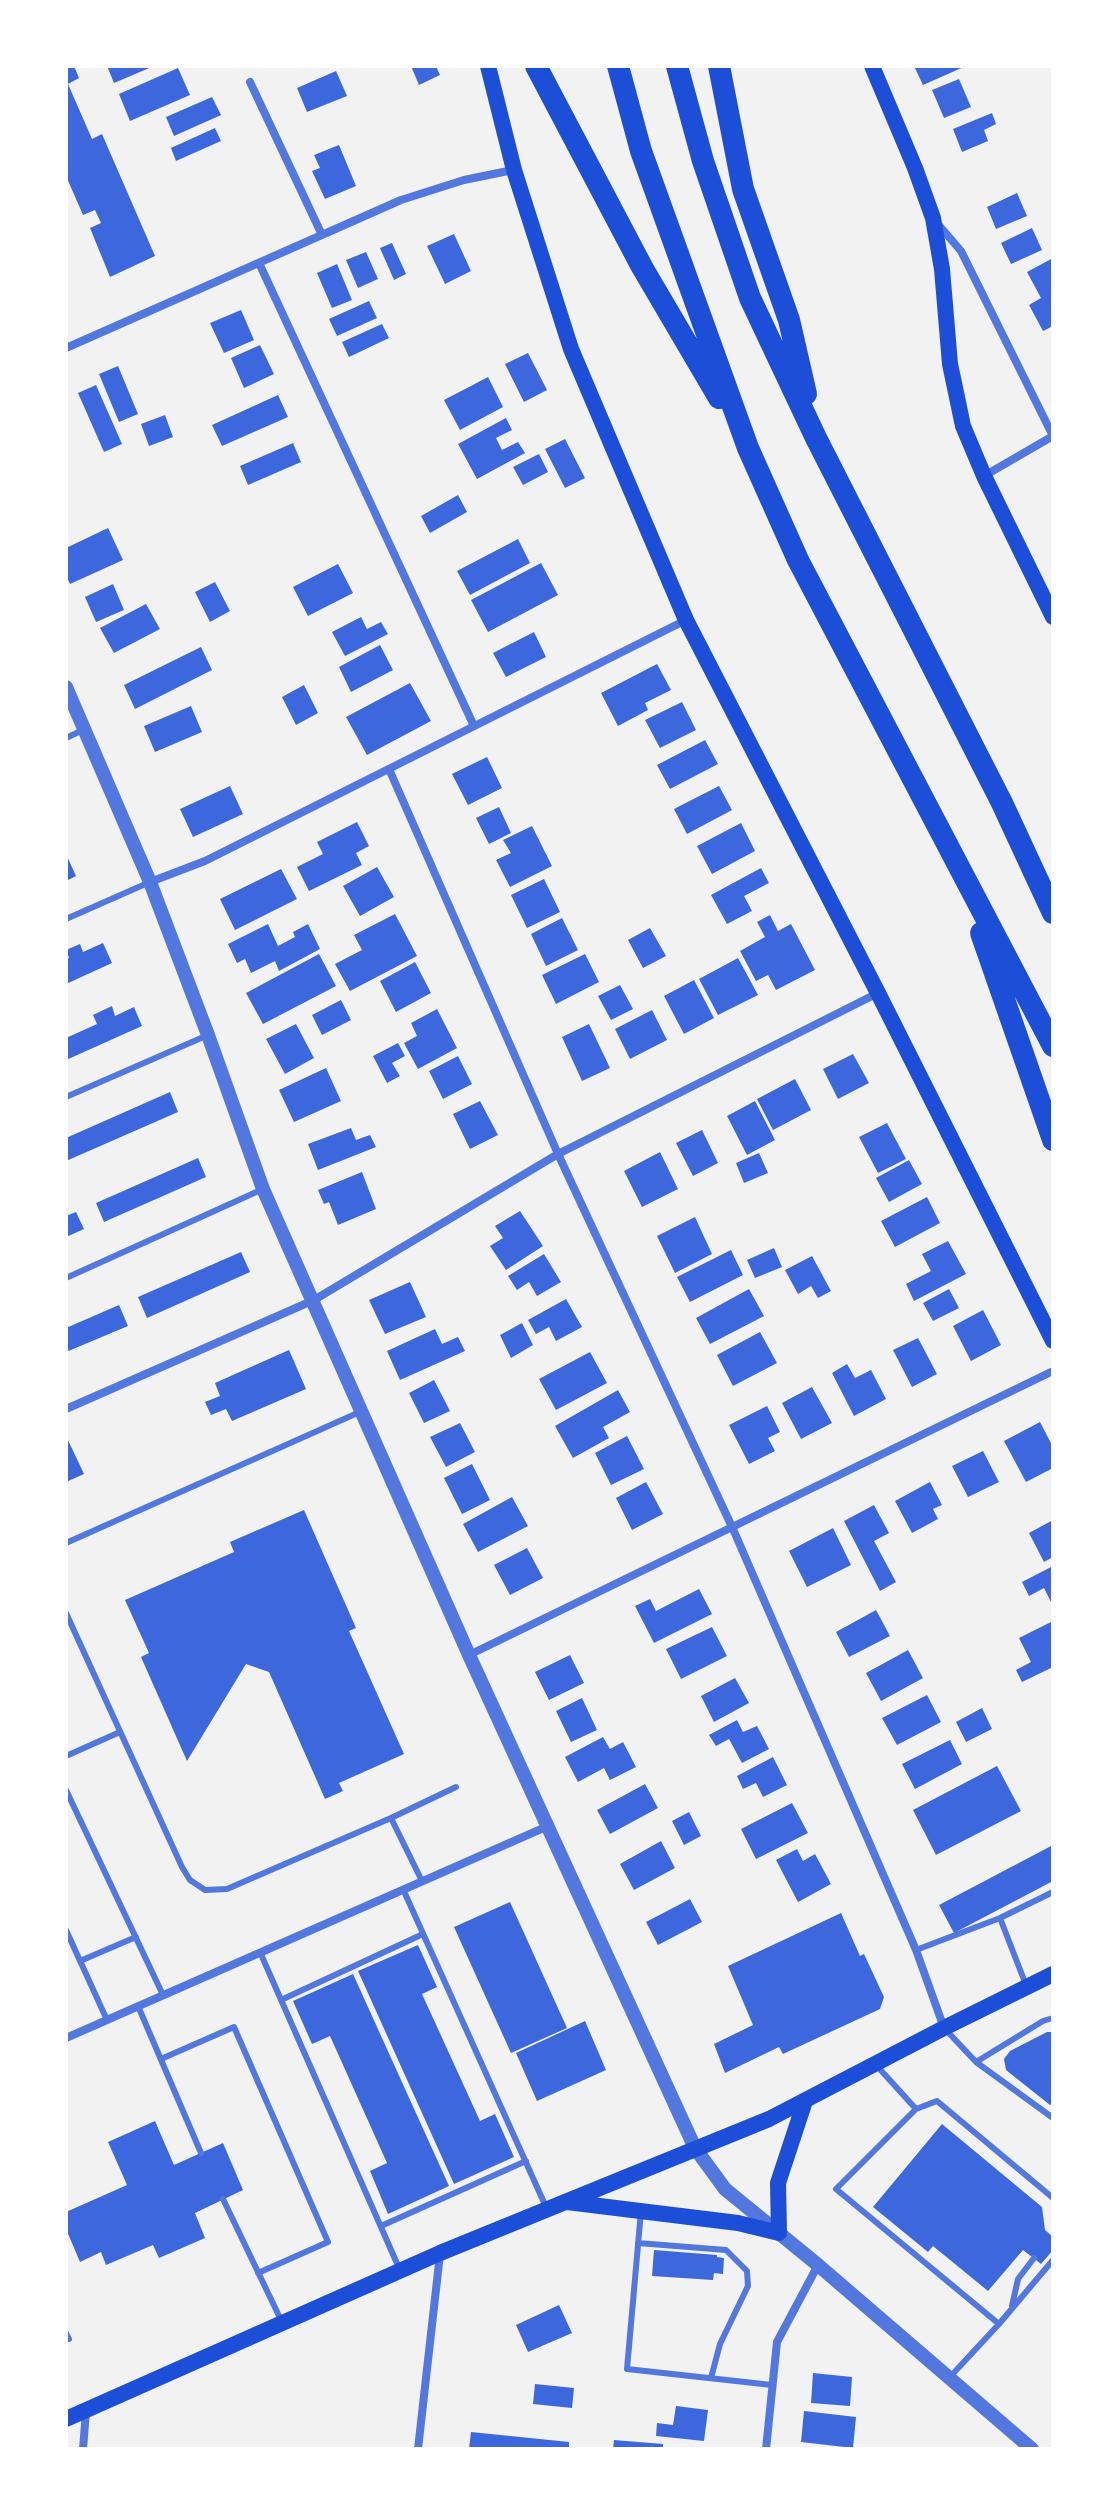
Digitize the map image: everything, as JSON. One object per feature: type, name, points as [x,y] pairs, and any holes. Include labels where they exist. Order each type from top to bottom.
[{"type":"highway","points":[[536,66],[642,267],[748,448]]},
{"type":"highway","points":[[618,66],[641,151],[748,448],[798,560],[1053,1046]]},
{"type":"highway","points":[[677,66],[703,161],[750,298],[816,438],[1002,803],[1053,913]]},
{"type":"highway","points":[[719,66],[743,189],[789,320],[816,438]]},
{"type":"highway","points":[[1002,803],[1053,881]]},
{"type":"highway","points":[[955,860],[1053,1140]]},
{"type":"main road","points":[[488,66],[514,170],[571,349],[686,620],[1053,1341]]},
{"type":"main road","points":[[872,66],[933,218],[942,269],[950,364],[963,426],[1053,617]]},
{"type":"main road","points":[[66,2419],[440,2253],[769,2119],[1053,1974]]},
{"type":"main road","points":[[565,2201],[738,2223],[779,2233],[778,2183],[805,2101]]},
{"type":"street","points":[[250,82],[322,235]]},
{"type":"street","points":[[66,348],[401,200],[464,180],[514,170]]},
{"type":"street","points":[[933,218],[961,251],[1053,436],[984,476]]},
{"type":"street","points":[[259,263],[474,726]]},
{"type":"street","points":[[150,882],[205,861],[686,620]]},
{"type":"street","points":[[66,687],[150,882],[263,1189],[469,1655],[695,2148],[725,2189],[1032,2449]]},
{"type":"street","points":[[389,769],[558,1154],[733,1529],[916,1950],[944,2028]]},
{"type":"street","points":[[66,1409],[314,1300],[558,1154],[878,993]]},
{"type":"street","points":[[469,1655],[1053,1371]]},
{"type":"street","points":[[66,2038],[548,1826]]},
{"type":"street","points":[[418,2449],[440,2253]]},
{"type":"street","points":[[766,2449],[777,2342],[818,2265]]},
{"type":"street","points":[[83,2449],[86,2410]]},
{"type":"lane","points":[[66,738],[85,729]]},
{"type":"lane","points":[[66,919],[150,882]]},
{"type":"lane","points":[[66,1097],[208,1035]]},
{"type":"lane","points":[[66,1278],[263,1189]]},
{"type":"lane","points":[[66,1543],[362,1411]]},
{"type":"lane","points":[[66,1613],[182,1867],[190,1880],[205,1890],[227,1889],[456,1787]]},
{"type":"lane","points":[[66,1756],[120,1732]]},
{"type":"lane","points":[[66,1790],[163,1995]]},
{"type":"lane","points":[[391,1818],[422,1881]]},
{"type":"lane","points":[[403,1889],[547,2209]]},
{"type":"lane","points":[[916,1950],[1000,1918],[1053,1892]]},
{"type":"lane","points":[[1000,1918],[1027,1987]]},
{"type":"lane","points":[[66,1930],[107,2020]]},
{"type":"lane","points":[[281,2000],[423,1934]]},
{"type":"lane","points":[[80,1961],[136,1937]]},
{"type":"lane","points":[[260,1952],[400,2271]]},
{"type":"lane","points":[[138,2006],[201,2153]]},
{"type":"lane","points":[[976,2062],[1053,2018]]},
{"type":"lane","points":[[161,2059],[234,2027],[328,2242],[258,2273]]},
{"type":"lane","points":[[944,2028],[976,2062],[1053,2118]]},
{"type":"lane","points":[[876,2064],[916,2109]]},
{"type":"lane","points":[[999,2324],[836,2189],[916,2109],[937,2101],[1053,2198]]},
{"type":"lane","points":[[381,2226],[526,2161]]},
{"type":"lane","points":[[223,2199],[282,2323]]},
{"type":"lane","points":[[641,2211],[627,2369],[772,2385]]},
{"type":"lane","points":[[638,2243],[726,2250],[747,2271],[748,2286],[720,2344],[711,2378]]},
{"type":"lane","points":[[1011,2310],[1018,2279],[1034,2258]]},
{"type":"lane","points":[[949,2378],[1053,2260]]},
{"type":"building","points":[[66,66],[74,66],[79,78],[68,84],[92,139],[102,134],[155,256],[110,277],[90,228],[101,223],[95,210],[83,215],[66,176]]},
{"type":"building","points":[[107,66],[154,66],[114,83]]},
{"type":"building","points":[[411,66],[436,66],[440,75],[419,85]]},
{"type":"building","points":[[914,66],[966,66],[923,85]]},
{"type":"building","points":[[178,68],[190,95],[130,121],[119,94]]},
{"type":"building","points":[[336,71],[347,96],[307,112],[297,88]]},
{"type":"building","points":[[959,79],[971,107],[944,118],[932,90]]},
{"type":"building","points":[[212,97],[221,115],[174,136],[166,117]]},
{"type":"building","points":[[992,113],[996,124],[984,130],[988,141],[962,152],[953,129]]},
{"type":"building","points":[[215,128],[221,141],[176,161],[171,148]]},
{"type":"building","points":[[339,145],[356,186],[325,199],[312,171],[320,168],[314,155]]},
{"type":"building","points":[[1017,193],[1027,216],[996,229],[987,207]]},
{"type":"building","points":[[1032,228],[1042,250],[1011,264],[1001,243]]},
{"type":"building","points":[[454,234],[471,271],[445,284],[427,246]]},
{"type":"building","points":[[392,243],[406,274],[394,280],[380,248]]},
{"type":"building","points":[[366,252],[378,279],[358,288],[346,260]]},
{"type":"building","points":[[1053,258],[1053,326],[1043,331],[1029,305],[1041,298],[1027,272]]},
{"type":"building","points":[[337,264],[352,300],[332,308],[317,273]]},
{"type":"building","points":[[369,301],[377,318],[337,336],[329,319]]},
{"type":"building","points":[[241,310],[254,340],[224,353],[210,323]]},
{"type":"building","points":[[382,324],[389,338],[349,357],[342,342]]},
{"type":"building","points":[[260,345],[274,374],[244,388],[231,358]]},
{"type":"building","points":[[528,353],[547,390],[524,402],[505,364]]},
{"type":"building","points":[[118,366],[138,414],[119,422],[99,374]]},
{"type":"building","points":[[488,377],[503,407],[460,430],[444,400]]},
{"type":"building","points":[[96,385],[122,444],[104,452],[78,393]]},
{"type":"building","points":[[278,395],[288,417],[222,446],[212,425]]},
{"type":"building","points":[[165,415],[173,437],[149,446],[141,424]]},
{"type":"building","points":[[506,418],[512,430],[496,438],[502,450],[518,442],[525,453],[477,479],[458,444]]},
{"type":"building","points":[[565,439],[585,478],[565,488],[545,449]]},
{"type":"building","points":[[293,443],[301,462],[248,485],[240,466]]},
{"type":"building","points":[[539,454],[548,472],[523,485],[513,467]]},
{"type":"building","points":[[458,495],[467,512],[430,533],[421,516]]},
{"type":"building","points":[[108,528],[123,560],[70,584],[66,575],[66,548]]},
{"type":"building","points":[[518,539],[530,563],[470,595],[457,571]]},
{"type":"building","points":[[541,563],[558,595],[488,632],[471,600]]},
{"type":"building","points":[[338,564],[353,593],[308,616],[293,587]]},
{"type":"building","points":[[215,582],[230,611],[210,622],[195,592]]},
{"type":"building","points":[[113,584],[124,610],[96,622],[85,597]]},
{"type":"building","points":[[146,604],[160,629],[114,653],[100,628]]},
{"type":"building","points":[[361,617],[367,629],[381,622],[388,634],[345,656],[332,632]]},
{"type":"building","points":[[534,632],[546,657],[506,677],[493,653]]},
{"type":"building","points":[[380,645],[393,670],[351,692],[339,667]]},
{"type":"building","points":[[201,647],[212,670],[135,709],[124,685]]},
{"type":"building","points":[[657,664],[671,690],[645,703],[648,710],[618,726],[601,693]]},
{"type":"building","points":[[410,683],[431,721],[367,755],[346,717]]},
{"type":"building","points":[[304,685],[318,713],[296,725],[282,697]]},
{"type":"building","points":[[682,702],[696,730],[660,748],[645,720]]},
{"type":"building","points":[[191,706],[202,732],[155,752],[144,726]]},
{"type":"building","points":[[705,740],[718,764],[670,789],[657,765]]},
{"type":"building","points":[[487,757],[502,788],[468,805],[452,774]]},
{"type":"building","points":[[230,786],[243,814],[193,837],[180,809]]},
{"type":"building","points":[[719,786],[732,810],[687,834],[674,809]]},
{"type":"building","points":[[499,807],[511,833],[489,844],[476,818]]},
{"type":"building","points":[[357,822],[369,846],[356,853],[362,865],[309,891],[297,867],[323,854],[317,842]]},
{"type":"building","points":[[741,823],[755,851],[712,874],[697,846]]},
{"type":"building","points":[[532,826],[552,866],[510,887],[496,860],[511,853],[503,840]]},
{"type":"building","points":[[66,854],[76,876],[66,881]]},
{"type":"building","points":[[377,867],[394,897],[360,916],[343,886]]},
{"type":"building","points":[[761,868],[769,883],[744,896],[752,911],[727,924],[711,895]]},
{"type":"building","points":[[281,869],[297,899],[235,930],[220,899]]},
{"type":"building","points":[[544,879],[560,912],[527,928],[511,895]]},
{"type":"building","points":[[395,914],[417,956],[350,991],[335,964],[362,950],[354,935]]},
{"type":"building","points":[[770,915],[778,931],[791,924],[815,970],[776,990],[768,975],[756,981],[740,951],[765,937],[757,922]]},
{"type":"building","points":[[562,918],[578,950],[546,966],[531,934]]},
{"type":"building","points":[[268,924],[278,946],[295,937],[293,932],[308,924],[320,949],[279,971],[275,961],[251,973],[245,959],[237,963],[228,944]]},
{"type":"building","points":[[650,928],[666,956],[643,968],[628,940]]},
{"type":"building","points":[[103,943],[112,963],[66,984],[66,959],[69,958],[66,950],[80,944],[83,952]]},
{"type":"building","points":[[319,954],[336,986],[263,1024],[246,993]]},
{"type":"building","points":[[585,954],[599,982],[556,1004],[542,975]]},
{"type":"building","points":[[738,958],[758,995],[718,1015],[699,979]]},
{"type":"building","points":[[415,962],[431,993],[396,1012],[380,981]]},
{"type":"building","points":[[694,980],[714,1018],[684,1034],[664,996]]},
{"type":"building","points":[[620,985],[633,1009],[611,1020],[598,996]]},
{"type":"building","points":[[341,1000],[351,1020],[322,1035],[312,1015]]},
{"type":"building","points":[[112,1006],[115,1016],[134,1007],[142,1026],[66,1060],[66,1038],[97,1024],[93,1015]]},
{"type":"building","points":[[437,1009],[457,1048],[418,1069],[404,1043],[417,1036],[411,1023]]},
{"type":"building","points":[[652,1010],[667,1040],[630,1059],[615,1029]]},
{"type":"building","points":[[296,1024],[314,1058],[285,1074],[266,1039]]},
{"type":"building","points":[[589,1024],[610,1068],[582,1081],[562,1037]]},
{"type":"building","points":[[398,1043],[405,1056],[392,1063],[400,1076],[387,1083],[373,1056]]},
{"type":"building","points":[[853,1054],[869,1083],[838,1099],[823,1069]]},
{"type":"building","points":[[458,1056],[472,1084],[443,1099],[429,1071]]},
{"type":"building","points":[[326,1068],[341,1101],[294,1122],[279,1090]]},
{"type":"building","points":[[795,1079],[811,1110],[773,1130],[757,1099]]},
{"type":"building","points":[[170,1092],[178,1112],[66,1161],[66,1138]]},
{"type":"building","points":[[480,1101],[498,1135],[470,1149],[453,1114]]},
{"type":"building","points":[[755,1101],[775,1140],[747,1155],[727,1116]]},
{"type":"building","points":[[887,1123],[906,1159],[878,1173],[859,1137]]},
{"type":"building","points":[[351,1128],[356,1140],[370,1135],[376,1147],[318,1170],[308,1144]]},
{"type":"building","points":[[702,1130],[718,1163],[693,1176],[676,1143]]},
{"type":"building","points":[[660,1152],[678,1189],[642,1207],[624,1171]]},
{"type":"building","points":[[759,1153],[768,1173],[744,1183],[736,1163]]},
{"type":"building","points":[[198,1158],[206,1177],[104,1222],[96,1203]]},
{"type":"building","points":[[909,1160],[922,1184],[889,1202],[876,1178]]},
{"type":"building","points":[[362,1172],[376,1209],[338,1225],[329,1202],[324,1204],[318,1190]]},
{"type":"building","points":[[927,1197],[940,1223],[895,1247],[881,1221]]},
{"type":"building","points":[[520,1211],[543,1246],[506,1270],[490,1246],[503,1238],[495,1226]]},
{"type":"building","points":[[76,1212],[84,1229],[66,1237],[66,1216]]},
{"type":"building","points":[[695,1217],[712,1254],[675,1273],[657,1236]]},
{"type":"building","points":[[948,1241],[966,1274],[914,1301],[906,1284],[931,1271],[922,1254]]},
{"type":"building","points":[[774,1248],[782,1267],[755,1278],[747,1260]]},
{"type":"building","points":[[731,1250],[743,1275],[690,1302],[677,1277]]},
{"type":"building","points":[[241,1252],[250,1272],[147,1318],[138,1297]]},
{"type":"building","points":[[544,1254],[561,1282],[537,1296],[529,1282],[517,1290],[508,1276]]},
{"type":"building","points":[[812,1256],[831,1291],[818,1298],[811,1286],[798,1294],[785,1270]]},
{"type":"building","points":[[410,1282],[426,1317],[385,1334],[369,1300]]},
{"type":"building","points":[[749,1289],[764,1316],[710,1344],[696,1318]]},
{"type":"building","points":[[949,1289],[959,1308],[933,1321],[923,1303]]},
{"type":"building","points":[[566,1299],[582,1327],[556,1341],[549,1327],[536,1334],[528,1320]]},
{"type":"building","points":[[119,1305],[128,1326],[66,1352],[66,1328]]},
{"type":"building","points":[[983,1310],[1001,1345],[971,1361],[953,1326]]},
{"type":"building","points":[[522,1323],[533,1345],[511,1358],[500,1335]]},
{"type":"building","points":[[435,1329],[442,1344],[458,1337],[465,1351],[400,1380],[387,1351]]},
{"type":"building","points":[[760,1332],[777,1363],[733,1386],[717,1355]]},
{"type":"building","points":[[918,1338],[937,1374],[912,1387],[893,1350]]},
{"type":"building","points":[[289,1350],[306,1389],[232,1421],[226,1409],[211,1415],[205,1402],[220,1396],[215,1383]]},
{"type":"building","points":[[590,1352],[607,1383],[556,1410],[539,1379]]},
{"type":"building","points":[[847,1364],[855,1378],[871,1370],[886,1399],[854,1416],[832,1373]]},
{"type":"building","points":[[434,1380],[450,1411],[424,1423],[409,1393]]},
{"type":"building","points":[[812,1387],[832,1423],[801,1439],[782,1403]]},
{"type":"building","points":[[618,1390],[630,1412],[603,1427],[609,1438],[573,1458],[555,1426]]},
{"type":"building","points":[[767,1406],[780,1432],[768,1438],[775,1451],[749,1464],[729,1425]]},
{"type":"building","points":[[1040,1422],[1053,1447],[1053,1468],[1026,1482],[1004,1441]]},
{"type":"building","points":[[460,1423],[475,1452],[446,1467],[430,1437]]},
{"type":"building","points":[[66,1436],[84,1474],[66,1482]]},
{"type":"building","points":[[627,1436],[644,1469],[611,1485],[595,1453]]},
{"type":"building","points":[[983,1451],[999,1482],[968,1497],[952,1466]]},
{"type":"building","points":[[472,1464],[490,1500],[462,1514],[444,1478]]},
{"type":"building","points":[[646,1482],[663,1514],[632,1530],[616,1498]]},
{"type":"building","points":[[930,1482],[942,1505],[933,1509],[938,1519],[912,1533],[895,1501]]},
{"type":"building","points":[[512,1497],[528,1526],[478,1552],[463,1524]]},
{"type":"building","points":[[874,1505],[889,1533],[874,1541],[896,1582],[880,1591],[844,1521]]},
{"type":"building","points":[[304,1510],[356,1628],[349,1631],[404,1754],[339,1783],[343,1791],[325,1799],[269,1672],[246,1664],[187,1761],[141,1657],[149,1653],[125,1600],[234,1552],[230,1542]]},
{"type":"building","points":[[1053,1520],[1053,1557],[1044,1562],[1029,1533]]},
{"type":"building","points":[[833,1528],[851,1565],[807,1587],[789,1551]]},
{"type":"building","points":[[527,1548],[543,1578],[510,1595],[494,1565]]},
{"type":"building","points":[[1053,1566],[1053,1600],[1051,1602],[1044,1588],[1029,1596],[1022,1582]]},
{"type":"building","points":[[699,1589],[712,1614],[654,1643],[635,1606],[650,1599],[656,1611]]},
{"type":"building","points":[[876,1610],[890,1636],[849,1657],[836,1632]]},
{"type":"building","points":[[1053,1621],[1053,1667],[1022,1682],[1016,1670],[1031,1662],[1019,1638]]},
{"type":"building","points":[[712,1627],[727,1656],[681,1679],[666,1649]]},
{"type":"building","points":[[908,1650],[923,1678],[881,1701],[866,1673]]},
{"type":"building","points":[[570,1655],[584,1683],[549,1700],[535,1672]]},
{"type":"building","points":[[735,1678],[749,1703],[714,1722],[701,1696]]},
{"type":"building","points":[[927,1695],[941,1722],[897,1745],[882,1718]]},
{"type":"building","points":[[582,1698],[597,1730],[571,1742],[556,1711]]},
{"type":"building","points":[[982,1708],[992,1729],[966,1742],[956,1722]]},
{"type":"building","points":[[737,1720],[743,1732],[757,1726],[769,1749],[742,1763],[729,1739],[716,1746],[709,1735]]},
{"type":"building","points":[[603,1737],[610,1749],[623,1742],[636,1767],[610,1780],[604,1768],[578,1782],[565,1757]]},
{"type":"building","points":[[950,1740],[962,1764],[915,1789],[902,1764]]},
{"type":"building","points":[[773,1757],[787,1785],[763,1797],[756,1783],[743,1789],[737,1776]]},
{"type":"building","points":[[997,1766],[1021,1811],[936,1855],[913,1810]]},
{"type":"building","points":[[645,1784],[658,1808],[610,1834],[597,1810]]},
{"type":"building","points":[[792,1803],[808,1833],[756,1859],[741,1829]]},
{"type":"building","points":[[689,1812],[701,1836],[684,1845],[672,1821]]},
{"type":"building","points":[[661,1841],[675,1868],[634,1890],[620,1864]]},
{"type":"building","points":[[1053,1845],[1053,1881],[954,1933],[939,1905]]},
{"type":"building","points":[[797,1849],[803,1861],[815,1854],[831,1884],[798,1902],[776,1860]]},
{"type":"building","points":[[690,1899],[702,1922],[658,1945],[646,1922]]},
{"type":"building","points":[[510,1902],[567,2028],[511,2053],[454,1927]]},
{"type":"building","points":[[841,1913],[860,1956],[864,1954],[884,1997],[880,2009],[783,2054],[779,2047],[725,2073],[714,2044],[753,2025],[728,1966]]},
{"type":"building","points":[[418,1945],[437,1987],[422,1994],[480,2121],[495,2114],[514,2157],[454,2184],[358,1971]]},
{"type":"building","points":[[353,1974],[449,2186],[388,2214],[370,2171],[387,2163],[330,2036],[312,2044],[293,2001]]},
{"type":"building","points":[[585,2021],[606,2070],[537,2101],[516,2053]]},
{"type":"building","points":[[1047,2032],[1053,2032],[1053,2103],[1050,2105],[1006,2070],[1004,2059],[1010,2051]]},
{"type":"building","points":[[155,2121],[174,2165],[223,2143],[243,2190],[195,2213],[205,2238],[159,2258],[153,2245],[106,2265],[101,2252],[80,2262],[66,2229],[66,2212],[127,2185],[108,2142]]},
{"type":"building","points":[[942,2124],[1042,2207],[1045,2230],[1053,2237],[1053,2250],[1041,2264],[1023,2250],[988,2291],[933,2246],[928,2252],[873,2207]]},
{"type":"building","points":[[654,2250],[717,2255],[724,2258],[723,2274],[714,2273],[713,2280],[652,2276]]},
{"type":"building","points":[[559,2305],[572,2333],[528,2352],[516,2325]]},
{"type":"building","points":[[813,2373],[852,2377],[850,2406],[811,2403]]},
{"type":"building","points":[[535,2384],[574,2388],[572,2408],[533,2404]]},
{"type":"building","points":[[676,2406],[708,2410],[704,2441],[656,2436],[657,2423],[673,2425]]},
{"type":"building","points":[[804,2411],[856,2417],[853,2448],[801,2442]]},
{"type":"building","points":[[471,2432],[569,2442],[569,2449],[469,2449]]},
{"type":"building","points":[[614,2440],[663,2444],[663,2449],[613,2449]]}]
